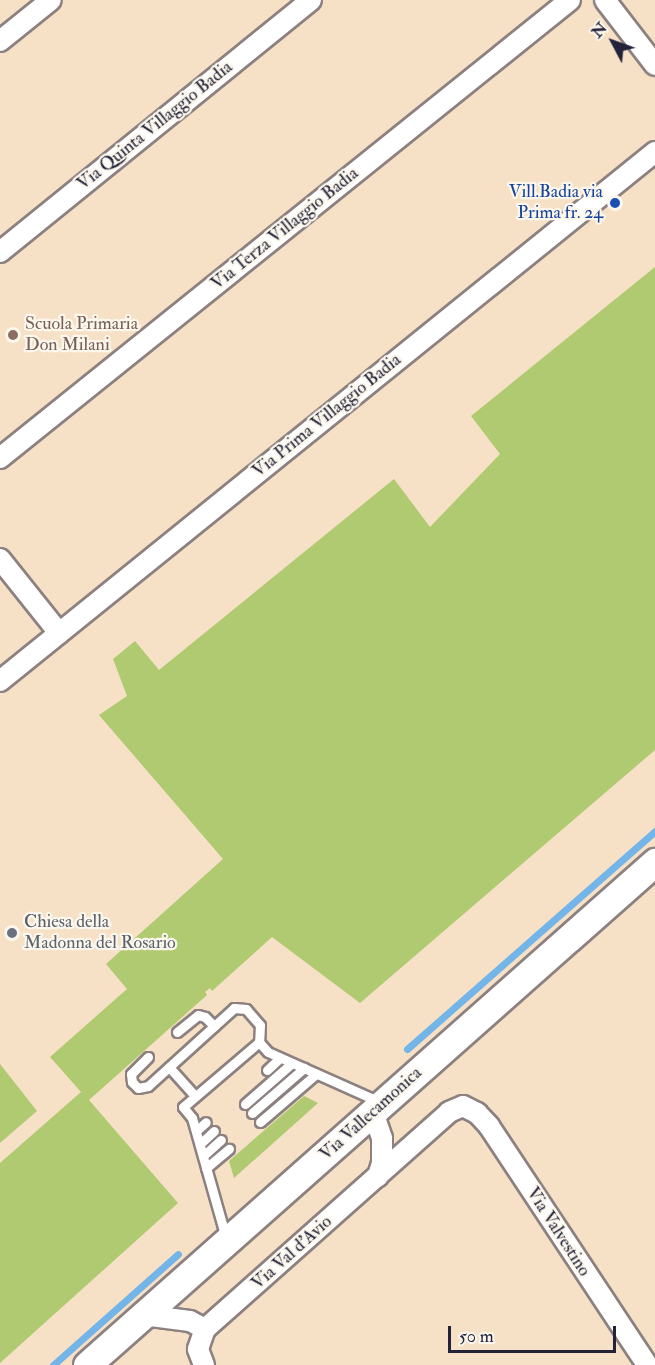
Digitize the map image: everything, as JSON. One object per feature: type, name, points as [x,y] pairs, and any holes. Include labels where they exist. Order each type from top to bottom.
[{"type":"main road","name":"Via Vallecamonica","points":[[87,1365],[655,862]]},
{"type":"street","points":[[0,41],[51,0]]},
{"type":"street","name":"Via Quinta Villaggio Badia","points":[[0,252],[311,0]]},
{"type":"street","name":"Via Terza Villaggio Badia","points":[[0,458],[570,0]]},
{"type":"street","points":[[604,0],[655,65]]},
{"type":"street","name":"Via Prima Villaggio Badia","points":[[0,681],[655,152]]},
{"type":"street","points":[[0,559],[59,633]]},
{"type":"street","name":"Via Val d'Avio","points":[[205,1329],[454,1108],[463,1106]]},
{"type":"street","name":"Via Valvestino","points":[[463,1106],[477,1113],[489,1126],[647,1365]]},
{"type":"street","points":[[378,1108],[382,1138],[382,1163],[378,1176]]},
{"type":"street","points":[[143,1315],[190,1321],[205,1329],[198,1349],[204,1365]]},
{"type":"lane","points":[[148,1057],[133,1072],[133,1085],[146,1087],[234,1008],[246,1009],[260,1025],[259,1042],[268,1052],[316,1074],[378,1108]]},
{"type":"lane","points":[[177,1032],[198,1016],[205,1017],[214,1026]]},
{"type":"lane","points":[[227,1241],[196,1131],[195,1115],[183,1107],[259,1042]]},
{"type":"lane","points":[[259,1060],[268,1052]]},
{"type":"lane","points":[[267,1070],[280,1058]]},
{"type":"lane","points":[[244,1104],[292,1063]]},
{"type":"lane","points":[[169,1067],[195,1096]]},
{"type":"lane","points":[[252,1113],[304,1068]]},
{"type":"lane","points":[[260,1122],[316,1074]]},
{"type":"lane","points":[[196,1131],[206,1122]]},
{"type":"lane","points":[[200,1144],[214,1131]]},
{"type":"lane","points":[[203,1156],[221,1140]]},
{"type":"lane","points":[[206,1168],[229,1149]]},
{"type":"green space","points":[[655,267],[655,750],[360,1003],[272,937],[212,991],[210,988],[205,992],[207,995],[89,1100],[178,1203],[0,1363],[0,1163],[81,1092],[50,1057],[127,989],[106,964],[223,859],[99,715],[127,696],[113,659],[135,641],[159,670],[394,479],[430,527],[500,454],[471,416]]},
{"type":"green space","points":[[0,1064],[37,1111],[0,1143]]},
{"type":"green space","points":[[304,1096],[318,1103],[234,1178],[229,1161]]},
{"type":"waterway","points":[[407,1049],[655,831]]},
{"type":"waterway","points":[[53,1365],[178,1254]]},
{"type":"place","name":"Vill.Badia via Prima fr. 24","points":[[615,203]]},
{"type":"place","name":"Scuola Primaria Don Milani","points":[[13,335]]},
{"type":"place","name":"Chiesa della Madonna del Rosario","points":[[12,933]]}]
